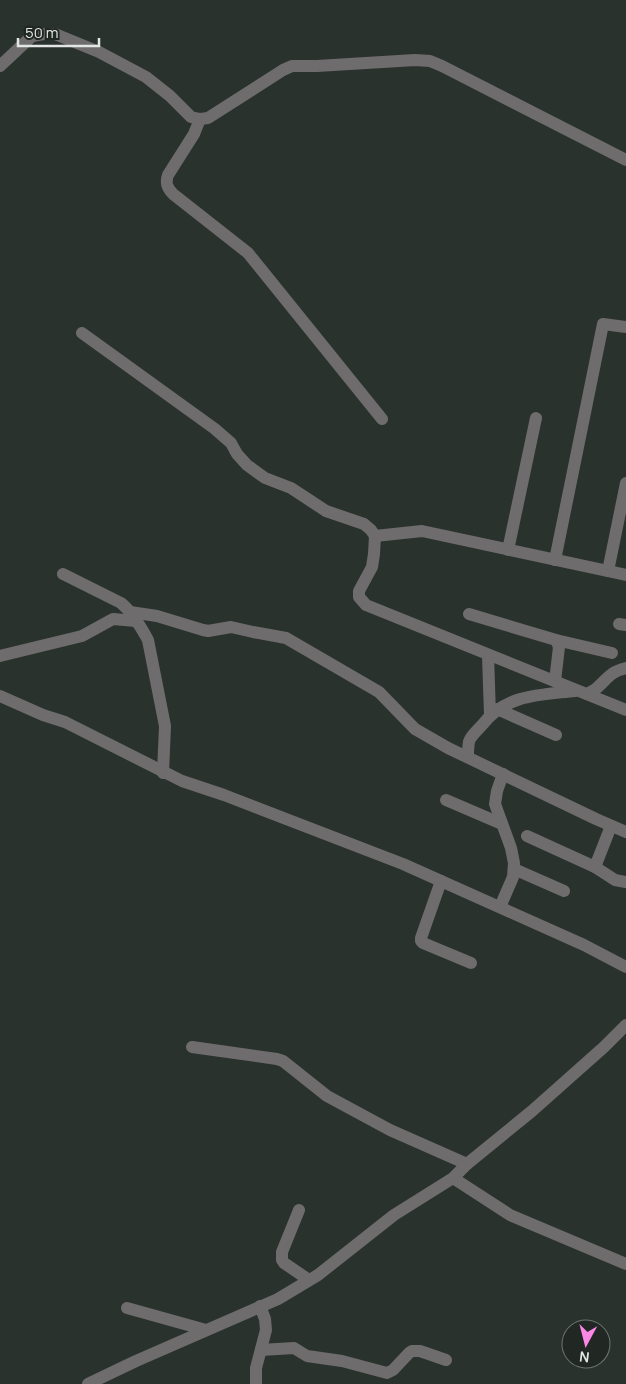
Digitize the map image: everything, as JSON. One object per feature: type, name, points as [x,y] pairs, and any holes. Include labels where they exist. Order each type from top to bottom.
[{"type":"street","points":[[0,66],[32,36],[56,34],[98,52],[146,77],[170,96],[191,117],[200,119],[208,118],[292,66],[415,60],[430,61],[626,160]]},
{"type":"street","points":[[200,119],[194,134],[168,175],[166,182],[168,187],[173,194],[248,253],[382,419]]},
{"type":"street","points":[[555,560],[603,324],[626,327]]},
{"type":"street","points":[[82,333],[215,429],[230,443],[247,465],[265,478],[291,488],[326,511],[364,524],[375,536],[372,567],[359,591],[359,597],[366,605],[626,710]]},
{"type":"street","points":[[508,550],[536,418]]},
{"type":"street","points":[[608,572],[626,483]]},
{"type":"street","points":[[375,536],[422,531],[626,575]]},
{"type":"street","points":[[63,574],[121,603],[148,640],[165,726],[164,773]]},
{"type":"street","points":[[469,614],[556,640],[612,653]]},
{"type":"street","points":[[0,656],[82,636],[114,619],[133,617],[161,616],[203,630],[231,626],[286,638],[379,692],[415,729],[448,748],[626,832]]},
{"type":"street","points":[[554,682],[559,647],[556,640]]},
{"type":"street","points":[[488,655],[493,712]]},
{"type":"street","points":[[448,748],[469,741],[493,712],[515,700],[533,696],[582,693],[598,687],[617,670],[626,668]]},
{"type":"street","points":[[605,679],[610,704]]},
{"type":"street","points":[[0,696],[43,715],[65,722],[182,782],[224,795],[403,864],[584,945],[626,967]]},
{"type":"street","points":[[493,712],[556,735]]},
{"type":"street","points":[[468,757],[469,741]]},
{"type":"street","points":[[500,907],[513,877],[514,869],[511,848],[496,804],[503,774]]},
{"type":"street","points":[[446,800],[502,824]]},
{"type":"street","points":[[595,867],[611,826]]},
{"type":"street","points":[[527,836],[595,867],[615,880],[626,882]]},
{"type":"street","points":[[514,869],[564,891]]},
{"type":"street","points":[[441,881],[421,941],[471,963]]},
{"type":"street","points":[[88,1384],[278,1299],[318,1275],[394,1215],[453,1178],[466,1164],[532,1112],[626,1025]]},
{"type":"street","points":[[192,1047],[283,1061],[327,1096],[390,1130],[466,1164]]},
{"type":"street","points":[[453,1178],[510,1215],[626,1264]]},
{"type":"street","points":[[299,1210],[282,1252],[282,1260],[309,1280]]},
{"type":"street","points":[[256,1384],[256,1368],[266,1325],[260,1306]]},
{"type":"street","points":[[127,1308],[206,1330]]},
{"type":"street","points":[[261,1350],[294,1348],[306,1356],[342,1361],[388,1373],[408,1353],[412,1352],[420,1351],[446,1360]]}]
